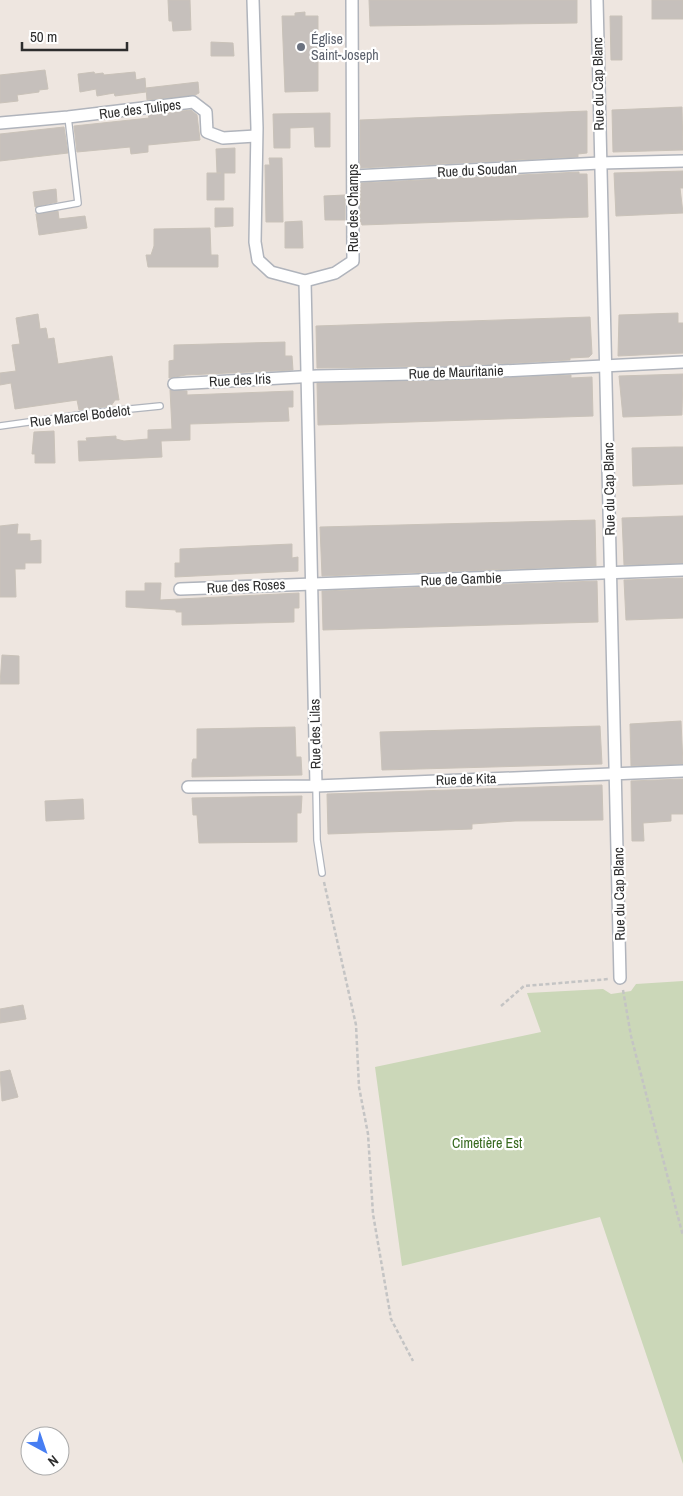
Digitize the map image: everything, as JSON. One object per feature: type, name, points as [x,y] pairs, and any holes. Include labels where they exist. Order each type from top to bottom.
[{"type":"street","name":"Rue des Champs","points":[[253,0],[256,136],[255,242],[258,260],[271,272],[305,281],[335,273],[353,261],[352,0]]},
{"type":"street","name":"Rue du Cap Blanc","points":[[597,0],[610,572],[617,774],[620,978]]},
{"type":"street","name":"Rue des Tulipes","points":[[0,123],[193,102],[206,112],[207,132],[223,138],[256,136]]},
{"type":"street","name":"Rue du Soudan","points":[[354,176],[600,163],[683,161]]},
{"type":"street","name":"Rue des Lilas","points":[[188,787],[316,786],[305,281]]},
{"type":"street","name":"Rue de Mauritanie","points":[[307,377],[683,362]]},
{"type":"street","name":"Rue des Iris","points":[[174,384],[307,377]]},
{"type":"street","name":"Rue de Gambie","points":[[312,584],[683,570]]},
{"type":"street","name":"Rue des Roses","points":[[180,589],[312,584]]},
{"type":"street","name":"Rue de Kita","points":[[316,786],[683,772]]},
{"type":"lane","points":[[39,210],[78,203],[68,117]]},
{"type":"lane","name":"Rue Marcel Bodelot","points":[[0,426],[160,406]]},
{"type":"lane","points":[[316,786],[317,840],[322,873]]},
{"type":"path","points":[[322,873],[356,1025],[360,1087],[368,1134],[373,1214],[391,1319],[413,1361]]},
{"type":"path","points":[[501,1006],[524,986],[620,978],[631,1036],[683,1236]]},
{"type":"green space","name":"Cimetière Est","points":[[683,981],[683,1464],[600,1217],[402,1266],[375,1067],[541,1032],[527,993],[603,989],[611,994],[631,991],[636,984]]},
{"type":"building","points":[[168,0],[190,0],[191,30],[173,31],[172,21],[169,21]]},
{"type":"building","points":[[369,0],[577,0],[577,23],[370,26]]},
{"type":"building","points":[[652,0],[683,0],[683,19],[652,19]]},
{"type":"building","name":"Église Saint-Joseph","points":[[305,12],[305,16],[318,16],[318,91],[285,92],[282,16],[295,16],[295,13]]},
{"type":"building","points":[[610,16],[622,16],[622,60],[611,60]]},
{"type":"building","points":[[211,42],[233,43],[234,56],[211,56]]},
{"type":"building","points":[[45,70],[48,89],[17,95],[18,101],[0,103],[0,75]]},
{"type":"building","points":[[94,72],[95,74],[103,73],[104,75],[135,72],[136,80],[145,78],[146,92],[115,96],[114,93],[97,96],[96,89],[80,92],[78,74]]},
{"type":"building","points":[[198,82],[199,93],[195,95],[147,100],[146,88]]},
{"type":"building","points":[[682,107],[683,150],[613,152],[612,110]]},
{"type":"building","points":[[191,110],[197,115],[200,140],[148,145],[148,152],[131,154],[130,147],[77,152],[74,126],[149,118],[148,115]]},
{"type":"building","points":[[587,111],[587,153],[578,154],[578,157],[360,168],[360,120]]},
{"type":"building","points":[[330,113],[330,147],[315,147],[314,127],[290,128],[290,148],[274,148],[273,114]]},
{"type":"building","points":[[64,127],[68,153],[0,161],[0,134]]},
{"type":"building","points":[[235,148],[235,173],[224,173],[224,200],[207,200],[207,173],[217,173],[216,149]]},
{"type":"building","points":[[269,158],[282,158],[283,222],[266,222],[265,165],[270,165]]},
{"type":"building","points":[[683,171],[683,188],[680,188],[683,213],[616,216],[614,173]]},
{"type":"building","points":[[579,172],[579,174],[587,174],[588,217],[362,225],[360,220],[361,183]]},
{"type":"building","points":[[56,189],[57,202],[35,207],[33,192]]},
{"type":"building","points":[[345,195],[345,220],[325,220],[324,196]]},
{"type":"building","points":[[215,208],[233,208],[233,226],[215,227]]},
{"type":"building","points":[[58,211],[59,219],[85,216],[87,228],[39,235],[36,214]]},
{"type":"building","points":[[302,221],[303,248],[285,248],[285,222]]},
{"type":"building","points":[[210,228],[211,255],[218,255],[218,267],[148,267],[146,255],[151,255],[154,246],[154,229]]},
{"type":"building","points":[[678,313],[678,323],[683,323],[683,353],[618,356],[619,315]]},
{"type":"building","points":[[38,314],[40,329],[46,328],[48,339],[54,338],[58,364],[112,356],[119,400],[115,400],[111,406],[79,410],[77,400],[15,409],[11,383],[0,385],[0,373],[16,371],[12,345],[20,344],[16,318]]},
{"type":"building","points":[[590,317],[592,354],[589,357],[570,358],[570,360],[461,366],[317,368],[316,326]]},
{"type":"building","points":[[285,342],[285,356],[292,356],[293,370],[186,375],[169,378],[169,361],[174,360],[174,345]]},
{"type":"building","points":[[683,374],[682,415],[623,417],[619,376]]},
{"type":"building","points":[[571,375],[571,378],[592,377],[593,416],[318,425],[317,383],[461,380]]},
{"type":"building","points":[[170,390],[187,391],[187,395],[293,391],[293,407],[288,407],[289,421],[190,424],[190,440],[161,441],[162,457],[79,461],[78,441],[87,441],[86,438],[116,436],[116,439],[124,441],[148,439],[148,430],[172,429]]},
{"type":"building","points":[[54,431],[55,463],[35,463],[35,454],[32,454],[34,432]]},
{"type":"building","points":[[683,447],[683,484],[633,486],[632,448]]},
{"type":"building","points":[[683,516],[683,563],[624,565],[622,518]]},
{"type":"building","points":[[595,520],[596,566],[322,576],[320,527]]},
{"type":"building","points":[[18,524],[17,534],[30,534],[30,541],[41,540],[41,563],[25,563],[25,569],[15,569],[16,597],[0,597],[0,526]]},
{"type":"building","points":[[292,544],[292,558],[298,557],[298,571],[175,577],[175,563],[180,563],[180,549]]},
{"type":"building","points":[[683,578],[683,618],[626,620],[624,580]]},
{"type":"building","points":[[597,581],[598,622],[323,630],[322,591]]},
{"type":"building","points":[[145,583],[161,583],[160,600],[299,593],[299,608],[294,608],[294,622],[182,625],[182,612],[176,612],[176,610],[126,607],[126,591],[145,591]]},
{"type":"building","points":[[2,655],[19,656],[19,684],[0,684]]},
{"type":"building","points":[[681,721],[683,764],[631,766],[630,724]]},
{"type":"building","points":[[600,726],[602,764],[382,770],[380,732]]},
{"type":"building","points":[[295,727],[296,757],[301,757],[302,775],[192,777],[193,759],[197,759],[197,729]]},
{"type":"building","points":[[683,779],[683,814],[671,814],[671,821],[643,823],[644,841],[632,841],[631,781]]},
{"type":"building","points":[[602,785],[603,820],[515,821],[472,824],[472,829],[328,834],[327,794]]},
{"type":"building","points":[[302,796],[301,813],[297,813],[297,842],[199,843],[197,815],[193,815],[192,798]]},
{"type":"building","points":[[83,799],[84,819],[46,821],[45,801]]},
{"type":"building","points":[[23,1005],[26,1019],[0,1023],[0,1009]]},
{"type":"building","points":[[10,1070],[18,1097],[2,1101],[0,1072]]},
{"type":"place","name":"Église Saint-Joseph","points":[[301,47]]}]
